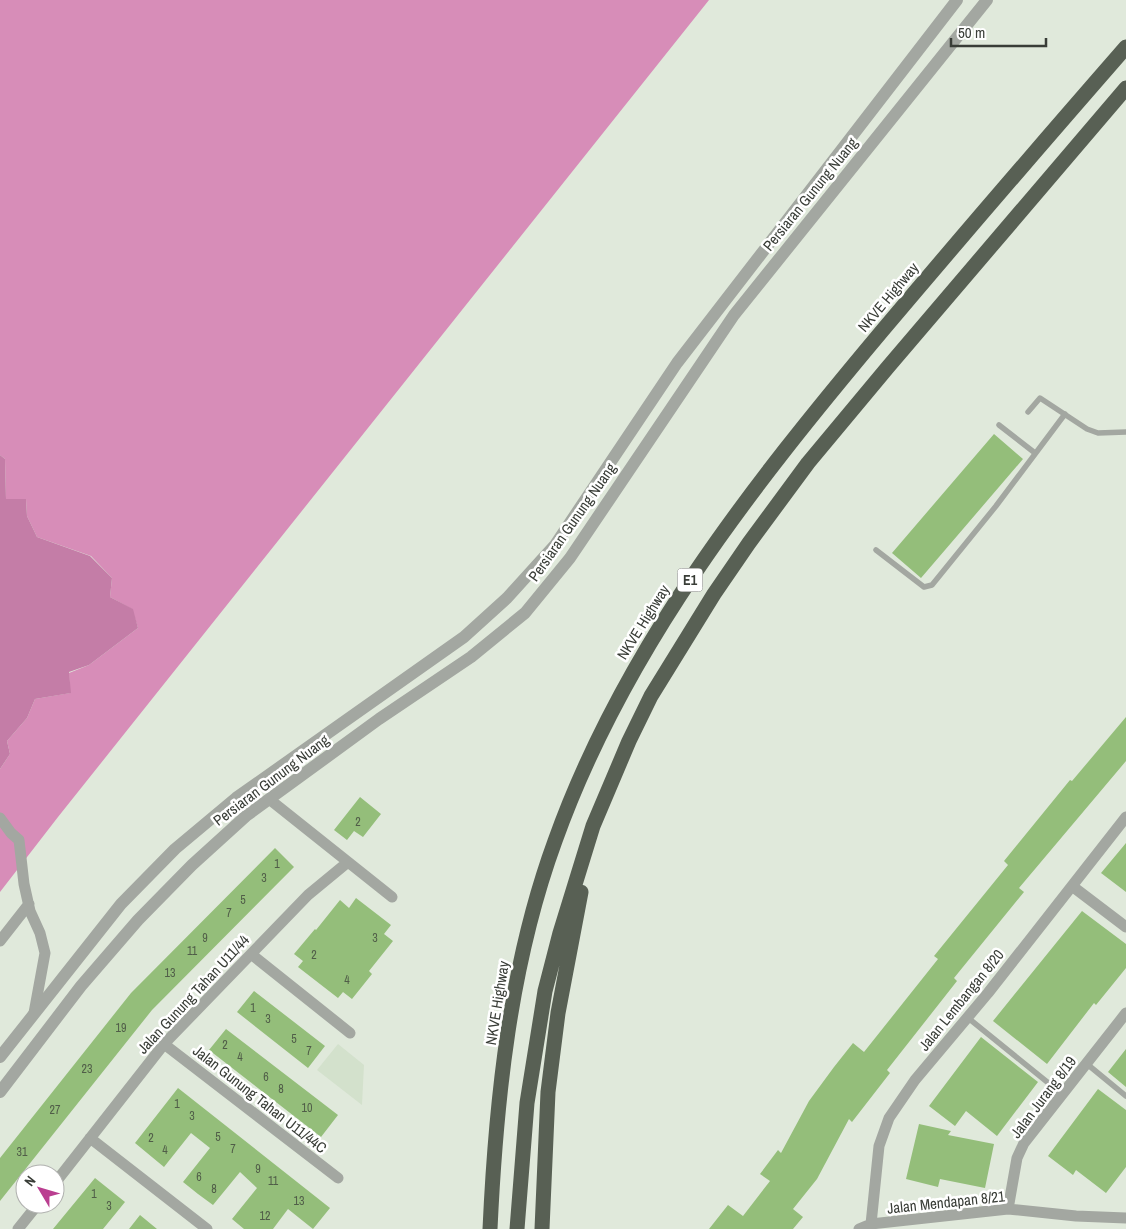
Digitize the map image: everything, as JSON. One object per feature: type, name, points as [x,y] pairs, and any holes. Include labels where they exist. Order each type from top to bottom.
[{"type":"highway","name":"NKVE Highway","points":[[490,1229],[496,1137],[512,1010],[521,962],[539,889],[554,841],[576,786],[608,718],[656,631],[726,527],[787,446],[977,219],[1126,47]]},
{"type":"highway","name":"E1","points":[[517,1229],[527,1103],[546,991],[560,933],[593,826],[629,741],[651,696],[688,634],[749,543],[808,463],[1126,88]]},
{"type":"highway","points":[[542,1229],[548,1092],[556,1023],[593,826]]},
{"type":"street","name":"Persiaran Gunung Nuang","points":[[0,1057],[121,904],[175,849],[236,798],[464,637],[507,598],[555,546],[677,363],[957,0]]},
{"type":"street","name":"Persiaran Gunung Nuang","points":[[0,1092],[82,986],[138,920],[199,859],[246,816],[378,719],[471,657],[525,613],[570,558],[734,315],[987,0]]},
{"type":"street","points":[[269,799],[392,897]]},
{"type":"street","name":"Jalan Lembangan 8/20","points":[[871,1224],[879,1146],[889,1118],[915,1080],[1126,817]]},
{"type":"street","points":[[0,818],[19,840],[24,884],[30,911],[40,934],[45,953],[34,1013]]},
{"type":"street","name":"Jalan Gunung Tahan U11/44","points":[[65,1169],[164,1044],[308,895],[348,862]]},
{"type":"street","points":[[1072,886],[1126,927]]},
{"type":"street","points":[[0,941],[29,904]]},
{"type":"street","points":[[251,954],[350,1033]]},
{"type":"street","name":"Jalan Jurang 8/19","points":[[1008,1209],[1017,1158],[1024,1143],[1126,1013]]},
{"type":"street","name":"Jalan Gunung Tahan U11/44C","points":[[164,1044],[338,1178]]},
{"type":"street","points":[[90,1138],[207,1229]]},
{"type":"street","name":"Jalan Mendapan 8/21","points":[[859,1229],[871,1224],[1008,1209],[1076,1216],[1126,1218]]},
{"type":"street","points":[[18,1229],[30,1214]]},
{"type":"lane","points":[[1028,412],[1040,398],[1087,429],[1098,432],[1126,432]]},
{"type":"lane","points":[[876,550],[924,587],[932,585],[996,506],[1065,414]]},
{"type":"lane","points":[[999,425],[1035,453]]},
{"type":"lane","points":[[967,1017],[1062,1094]]},
{"type":"lane","points":[[1086,1064],[1126,1096]]},
{"type":"shaded area","points":[[0,0],[709,0],[0,892],[0,769],[10,754],[7,741],[27,718],[35,699],[70,693],[69,673],[89,665],[138,628],[132,609],[110,597],[112,578],[91,556],[37,537],[27,516],[26,499],[6,499],[5,459],[0,455]]},
{"type":"shaded area","points":[[0,455],[5,459],[6,499],[26,499],[27,516],[37,537],[90,556],[112,578],[110,597],[133,609],[138,628],[89,665],[69,672],[71,693],[35,699],[27,718],[7,741],[10,754],[0,769]]},
{"type":"shaded area","points":[[338,1044],[364,1065],[362,1105],[317,1070]]},
{"type":"building","points":[[994,434],[1023,459],[921,578],[892,553]]},
{"type":"building","points":[[1126,717],[1126,761],[1019,888],[1024,892],[954,978],[957,981],[887,1070],[890,1073],[852,1122],[849,1119],[817,1179],[793,1209],[803,1217],[793,1229],[709,1229],[728,1205],[743,1216],[770,1181],[760,1174],[778,1150],[781,1153],[809,1101],[834,1067],[853,1043],[864,1052],[938,959],[934,956],[1008,865],[1004,861],[1070,780],[1072,781]]},
{"type":"building","points":[[360,797],[381,814],[363,837],[354,831],[347,840],[334,830]]},
{"type":"building","points":[[1126,843],[1126,892],[1101,873]]},
{"type":"building","points":[[275,848],[294,867],[152,1010],[29,1164],[15,1164],[15,1182],[0,1201],[0,1158],[131,993]]},
{"type":"building","points":[[356,898],[391,925],[384,934],[393,941],[369,971],[372,974],[352,999],[343,992],[338,998],[298,967],[303,961],[294,954],[340,900],[349,908]]},
{"type":"building","points":[[1082,911],[1126,944],[1126,968],[1096,1005],[1094,1003],[1047,1064],[993,1021]]},
{"type":"building","points":[[254,991],[325,1046],[308,1068],[237,1012]]},
{"type":"building","points":[[226,1029],[338,1115],[321,1137],[209,1050]]},
{"type":"building","points":[[981,1037],[1038,1082],[997,1136],[966,1111],[955,1126],[929,1106]]},
{"type":"building","points":[[1126,1049],[1126,1087],[1108,1072]]},
{"type":"building","points":[[178,1088],[330,1208],[313,1229],[288,1209],[273,1229],[244,1229],[232,1219],[257,1188],[240,1172],[213,1205],[198,1194],[183,1182],[210,1148],[191,1133],[164,1167],[135,1143]]},
{"type":"building","points":[[1098,1089],[1126,1110],[1126,1167],[1106,1193],[1076,1170],[1073,1175],[1048,1156]]},
{"type":"building","points":[[919,1124],[951,1131],[948,1135],[994,1144],[985,1188],[940,1179],[938,1187],[906,1179]]},
{"type":"building","points":[[95,1178],[125,1202],[103,1229],[53,1229]]},
{"type":"building","points":[[140,1215],[157,1229],[129,1229]]}]
